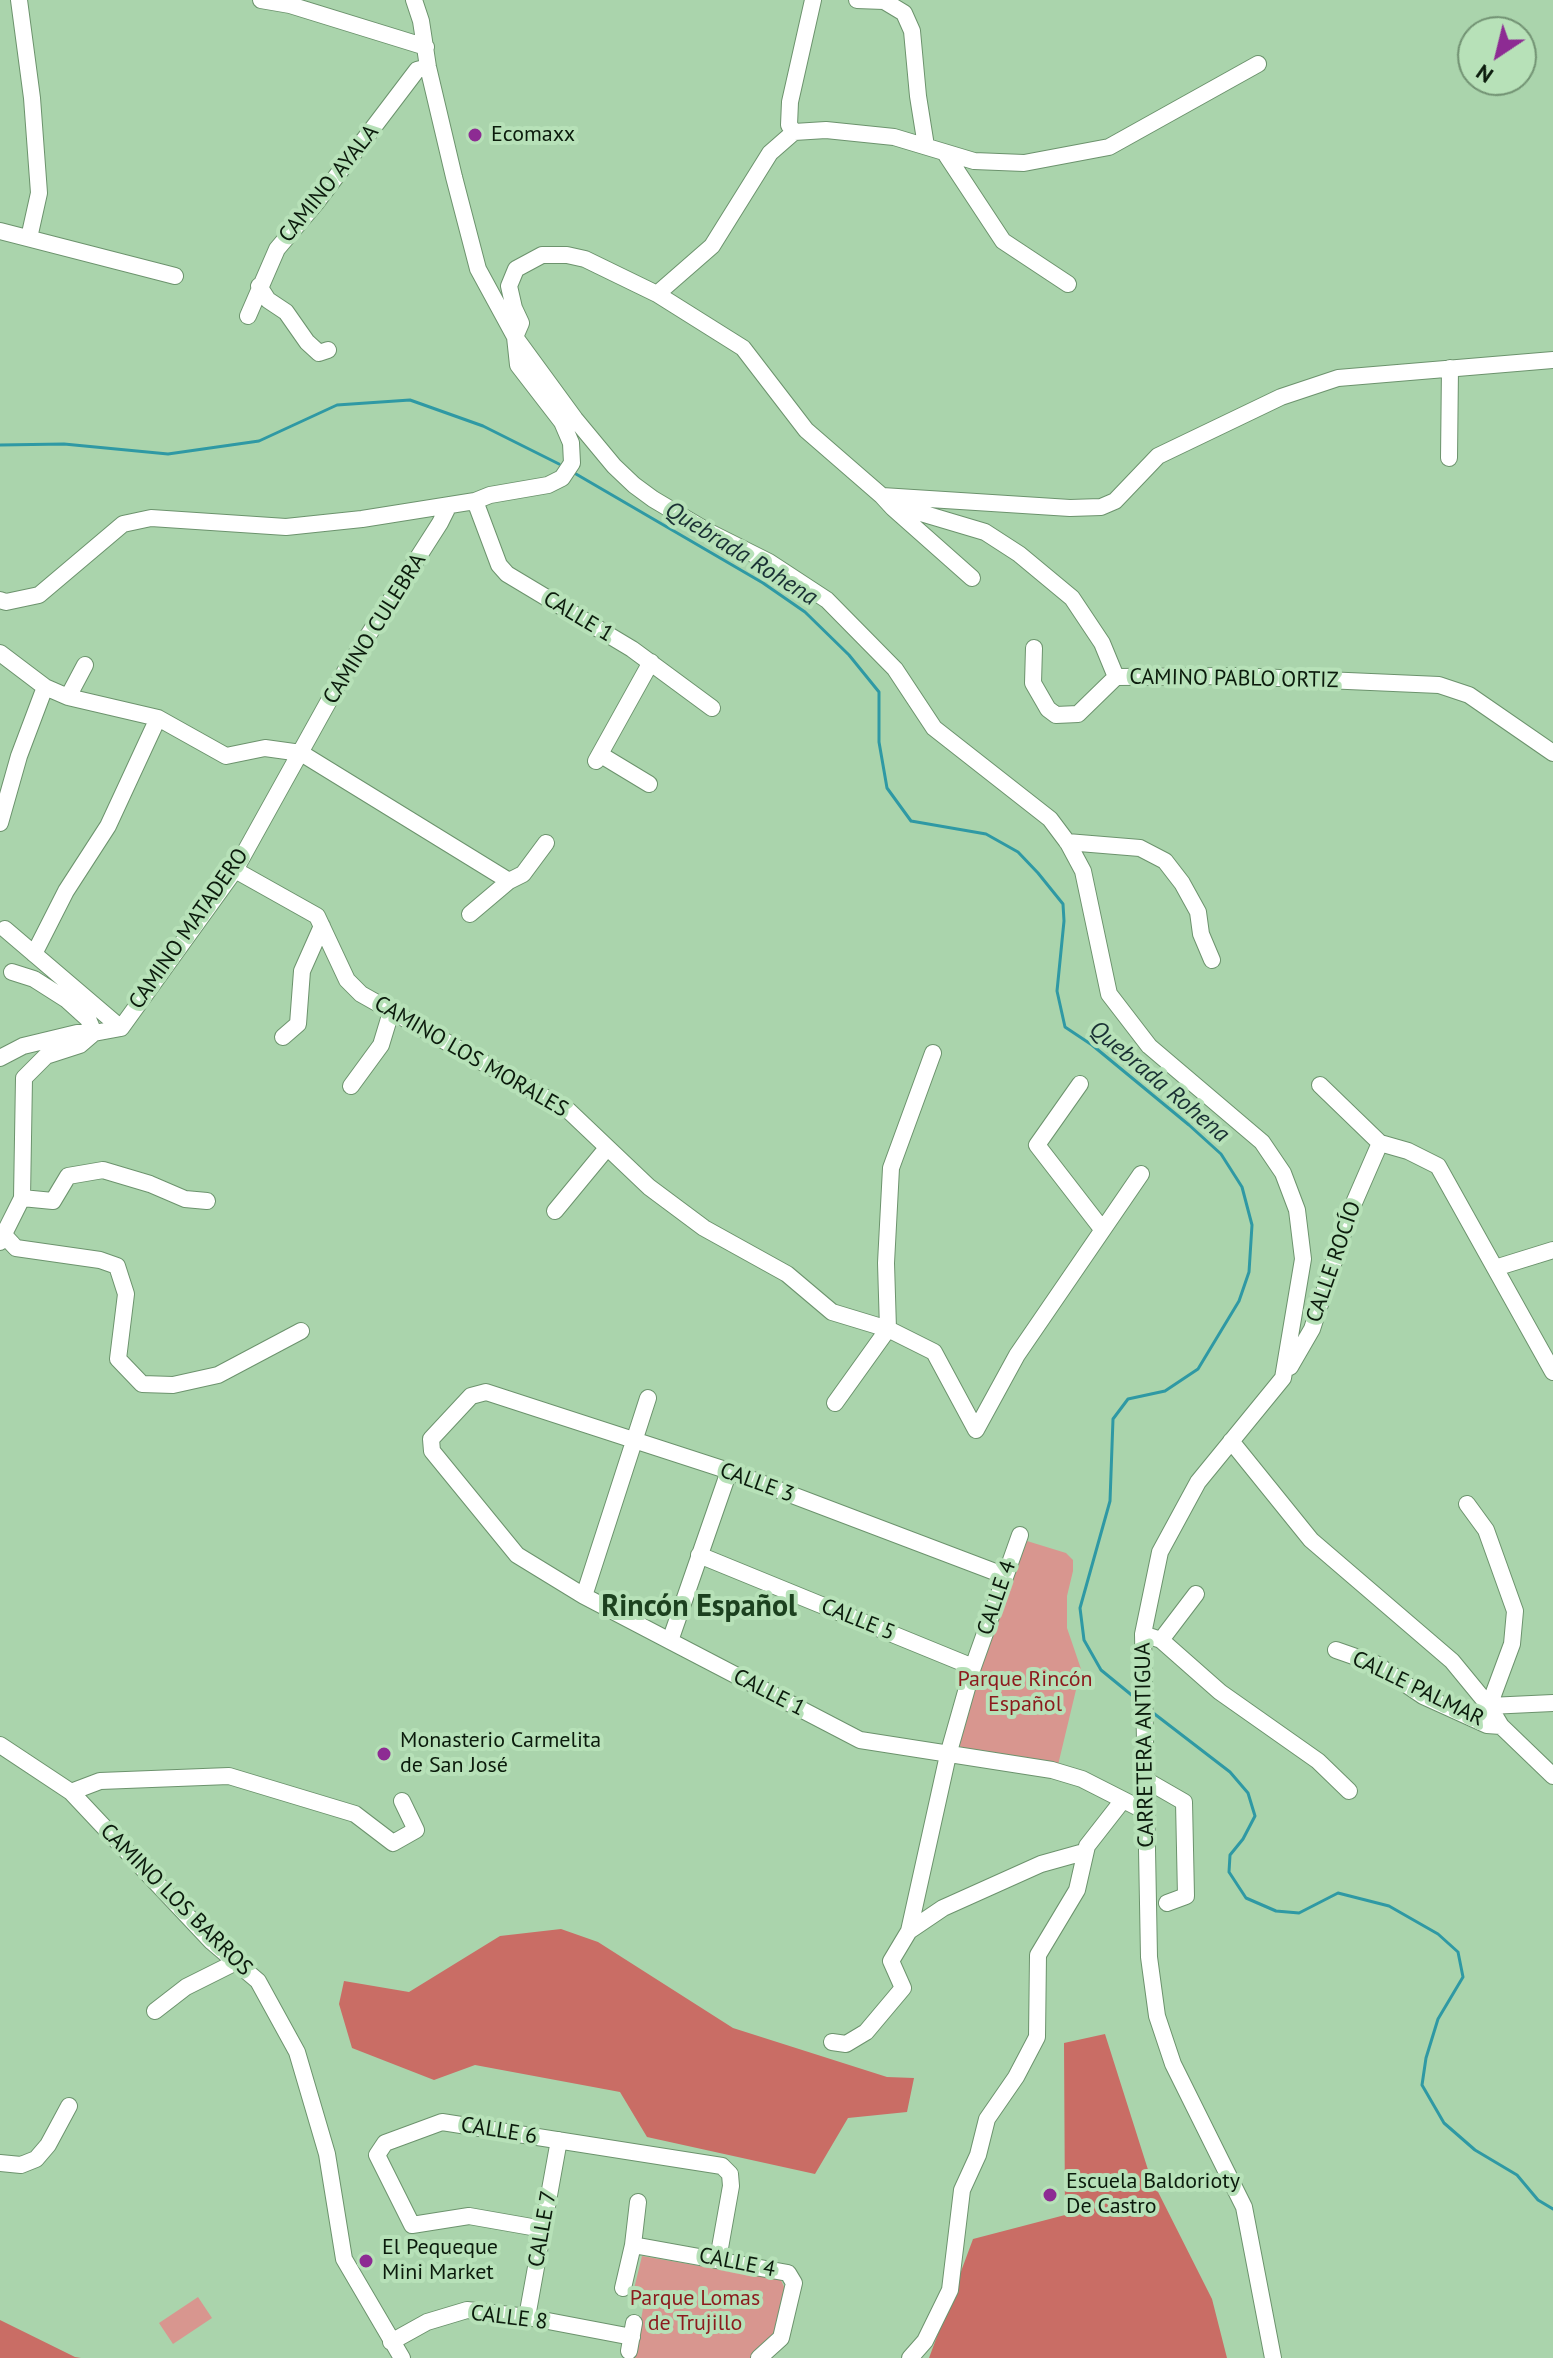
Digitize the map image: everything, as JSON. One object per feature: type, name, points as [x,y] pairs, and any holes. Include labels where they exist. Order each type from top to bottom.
[{"type":"street","points":[[19,0],[32,98],[39,193],[29,238]]},
{"type":"street","points":[[261,0],[290,5],[426,47]]},
{"type":"street","points":[[0,600],[6,602],[39,595],[123,524],[151,518],[286,527],[362,519],[475,501],[490,495],[548,485],[562,478],[572,463],[571,443],[562,422],[518,365],[515,337],[478,269],[414,0]]},
{"type":"street","points":[[794,132],[789,125],[790,102],[813,0]]},
{"type":"street","points":[[857,0],[884,1],[904,13],[912,31],[926,146]]},
{"type":"street","points":[[657,294],[712,246],[770,153],[794,132],[826,130],[894,137],[974,161],[1024,163],[1109,147],[1258,64]]},
{"type":"street","name":"CAMINO AYALA","points":[[248,316],[277,249],[417,70],[428,67]]},
{"type":"street","points":[[945,153],[1003,241],[1068,284]]},
{"type":"street","points":[[0,231],[175,276]]},
{"type":"street","points":[[515,337],[521,323],[509,286],[516,269],[542,255],[585,259],[657,294],[743,348],[806,430],[972,578]]},
{"type":"street","points":[[259,286],[268,300],[286,312],[307,342],[319,353],[328,350]]},
{"type":"street","name":"CARRETERA ANTIGUA","points":[[515,337],[575,419],[634,485],[707,531],[769,562],[827,600],[895,669],[934,728],[1050,819],[1083,871],[1109,994],[1149,1046],[1262,1142],[1283,1173],[1297,1210],[1303,1259],[1283,1378],[1198,1482],[1160,1552],[1143,1634],[1149,1957],[1157,2016],[1173,2064],[1244,2207],[1273,2358]]},
{"type":"street","points":[[888,502],[1101,507],[1115,501],[1158,456],[1281,397],[1338,378],[1553,360]]},
{"type":"street","points":[[1449,458],[1450,368]]},
{"type":"street","name":"CALLE 1","points":[[475,501],[499,565],[507,574],[651,662],[712,708]]},
{"type":"street","name":"CAMINO PABLO ORTIZ","points":[[888,502],[985,532],[1019,554],[1072,598],[1102,643],[1116,677],[1234,676],[1439,685],[1469,695],[1553,753]]},
{"type":"street","name":"CAMINO CULEBRA","points":[[301,753],[346,670],[449,505]]},
{"type":"street","points":[[1034,648],[1033,683],[1048,709],[1056,715],[1078,714],[1116,677]]},
{"type":"street","points":[[0,653],[45,687],[68,697],[158,718],[226,756],[265,748],[301,753],[509,881]]},
{"type":"street","points":[[649,784],[599,758],[651,662]]},
{"type":"street","points":[[68,697],[85,665]]},
{"type":"street","points":[[0,823],[19,756],[45,687]]},
{"type":"street","points":[[34,954],[66,891],[108,826],[158,718]]},
{"type":"street","name":"CAMINO MATADERO","points":[[2,1238],[22,1198],[24,1078],[46,1056],[80,1045],[94,1033],[121,1028],[235,870],[301,753]]},
{"type":"street","points":[[1067,842],[1140,848],[1165,861],[1198,912],[1201,934],[1212,960]]},
{"type":"street","points":[[470,914],[509,881],[523,874],[546,843]]},
{"type":"street","name":"CAMINO LOS MORALES","points":[[235,870],[317,916],[347,980],[361,994],[569,1111],[649,1187],[704,1228],[787,1274],[832,1312],[888,1329],[934,1352],[976,1430],[1017,1355],[1102,1229]]},
{"type":"street","points":[[283,1037],[298,1024],[302,971],[322,926]]},
{"type":"street","points":[[5,929],[121,1028]]},
{"type":"street","points":[[0,1058],[23,1046],[77,1033],[94,1033],[88,1019],[67,1000],[34,979],[12,972]]},
{"type":"street","points":[[351,1086],[381,1045],[391,1012]]},
{"type":"street","points":[[835,1403],[888,1329],[886,1263],[891,1168],[933,1053]]},
{"type":"street","points":[[1080,1084],[1037,1145],[1102,1229],[1141,1174]]},
{"type":"street","points":[[1320,1085],[1380,1143],[1408,1151],[1438,1166],[1553,1372]]},
{"type":"street","name":"CALLE ROCÍO","points":[[1283,1378],[1312,1329],[1350,1212],[1380,1143]]},
{"type":"street","points":[[555,1211],[607,1148]]},
{"type":"street","points":[[22,1198],[53,1201],[68,1176],[93,1170],[127,1176],[185,1199],[207,1201]]},
{"type":"street","points":[[2,1238],[16,1248],[100,1260],[117,1266],[126,1294],[118,1359],[142,1384],[173,1385],[218,1375],[301,1331]]},
{"type":"street","points":[[1495,1268],[1553,1250]]},
{"type":"street","name":"CALLE 3","points":[[447,1470],[432,1451],[431,1439],[471,1396],[486,1392],[729,1471],[1003,1575]]},
{"type":"street","points":[[584,1596],[648,1398]]},
{"type":"street","points":[[1231,1441],[1311,1540],[1452,1661],[1489,1706],[1501,1726],[1553,1776]]},
{"type":"street","name":"CALLE 1","points":[[447,1470],[517,1555],[584,1596],[860,1740],[1052,1770],[1082,1779],[1145,1811]]},
{"type":"street","points":[[670,1641],[729,1471]]},
{"type":"street","points":[[1467,1504],[1490,1538],[1515,1611],[1512,1644],[1489,1706]]},
{"type":"street","name":"CALLE 4","points":[[832,2042],[846,2044],[866,2032],[903,1988],[891,1961],[909,1931],[948,1755],[1003,1575],[1020,1535]]},
{"type":"street","name":"CALLE 5","points":[[699,1555],[973,1667]]},
{"type":"street","points":[[1161,1640],[1196,1594]]},
{"type":"street","points":[[1143,1634],[1161,1640],[1220,1692],[1318,1761],[1349,1791]]},
{"type":"street","name":"CALLE PALMAR","points":[[1336,1650],[1376,1664],[1423,1696],[1487,1725],[1501,1726]]},
{"type":"street","points":[[1489,1706],[1553,1703]]},
{"type":"street","name":"CAMINO LOS BARROS","points":[[0,1745],[71,1792],[212,1942],[258,1981],[297,2052],[327,2154],[344,2259],[402,2358]]},
{"type":"street","points":[[71,1792],[100,1781],[229,1776],[355,1814],[393,1843],[416,1830],[402,1801]]},
{"type":"street","points":[[1144,1779],[1184,1802],[1186,1896],[1167,1903]]},
{"type":"street","points":[[916,2352],[950,2290],[962,2190],[978,2155],[987,2119],[1016,2077],[1037,2037],[1038,1955],[1077,1890],[1084,1852],[1123,1800]]},
{"type":"street","points":[[909,1931],[943,1908],[1027,1870],[1084,1852]]},
{"type":"street","points":[[155,2011],[186,1987],[236,1962]]},
{"type":"street","points":[[0,2163],[21,2165],[36,2159],[48,2145],[69,2106]]},
{"type":"street","name":"CALLE 6","points":[[543,2229],[469,2216],[412,2225],[377,2155],[385,2143],[442,2122],[722,2166],[730,2174],[731,2186],[718,2259]]},
{"type":"street","name":"CALLE 7","points":[[527,2317],[559,2140]]},
{"type":"street","points":[[623,2288],[633,2245],[638,2202]]},
{"type":"street","name":"CALLE 4","points":[[633,2245],[788,2273],[794,2283],[781,2338],[759,2358]]},
{"type":"street","name":"CALLE 8","points":[[391,2342],[427,2322],[467,2310],[527,2317],[632,2337]]},
{"type":"green space","name":"Parque Rincón Español","points":[[1027,1541],[1066,1553],[1073,1560],[1067,1596],[1067,1628],[1081,1669],[1058,1765],[962,1749],[958,1743],[978,1671]]},
{"type":"green space","name":"Parque Lomas de Trujillo","points":[[642,2256],[781,2280],[785,2289],[776,2333],[751,2358],[634,2358],[646,2292],[634,2289]]},
{"type":"green space","points":[[198,2297],[212,2318],[173,2344],[159,2323]]},
{"type":"shaded area","points":[[561,1929],[598,1942],[733,2028],[887,2077],[914,2078],[907,2112],[848,2118],[815,2174],[647,2137],[620,2092],[475,2065],[434,2080],[352,2048],[339,2004],[344,1981],[409,1992],[500,1936]]},
{"type":"shaded area","points":[[1105,2034],[1150,2176],[1212,2299],[1227,2358],[929,2358],[973,2239],[1065,2215],[1064,2043]]},
{"type":"shaded area","points":[[0,2320],[75,2357],[81,2358],[0,2358]]},
{"type":"waterway","name":"Quebrada Rohena","points":[[0,445],[64,444],[168,454],[259,441],[337,405],[410,400],[483,426],[559,464]]},
{"type":"waterway","name":"Quebrada Rohena","points":[[576,474],[763,583],[805,612],[849,655],[879,692],[879,742],[887,788],[911,821],[986,834],[1018,852],[1038,873],[1063,904],[1057,991],[1065,1027],[1092,1045],[1189,1125],[1221,1154],[1242,1187],[1252,1225],[1249,1272],[1239,1301],[1198,1369],[1165,1391],[1128,1399],[1113,1419],[1110,1501],[1080,1608],[1084,1640],[1101,1670],[1134,1697]]},
{"type":"waterway","name":"Quebrada Rohena","points":[[1152,1712],[1230,1772],[1248,1793],[1255,1816],[1230,1855],[1229,1872],[1246,1898],[1276,1911],[1299,1913],[1338,1893],[1389,1906],[1438,1934],[1458,1952],[1463,1977],[1438,2019],[1426,2058],[1422,2085],[1444,2123],[1475,2150],[1517,2175],[1538,2200],[1553,2209]]},
{"type":"place","name":"Ecomaxx","points":[[475,135]]},
{"type":"place","name":"Monasterio Carmelita de San José","points":[[384,1754]]},
{"type":"place","name":"Escuela Baldorioty De Castro","points":[[1050,2195]]},
{"type":"place","name":"El Pequeque Mini Market","points":[[366,2261]]},
{"type":"district","name":"Rincón Español","points":[[699,1607]]}]
